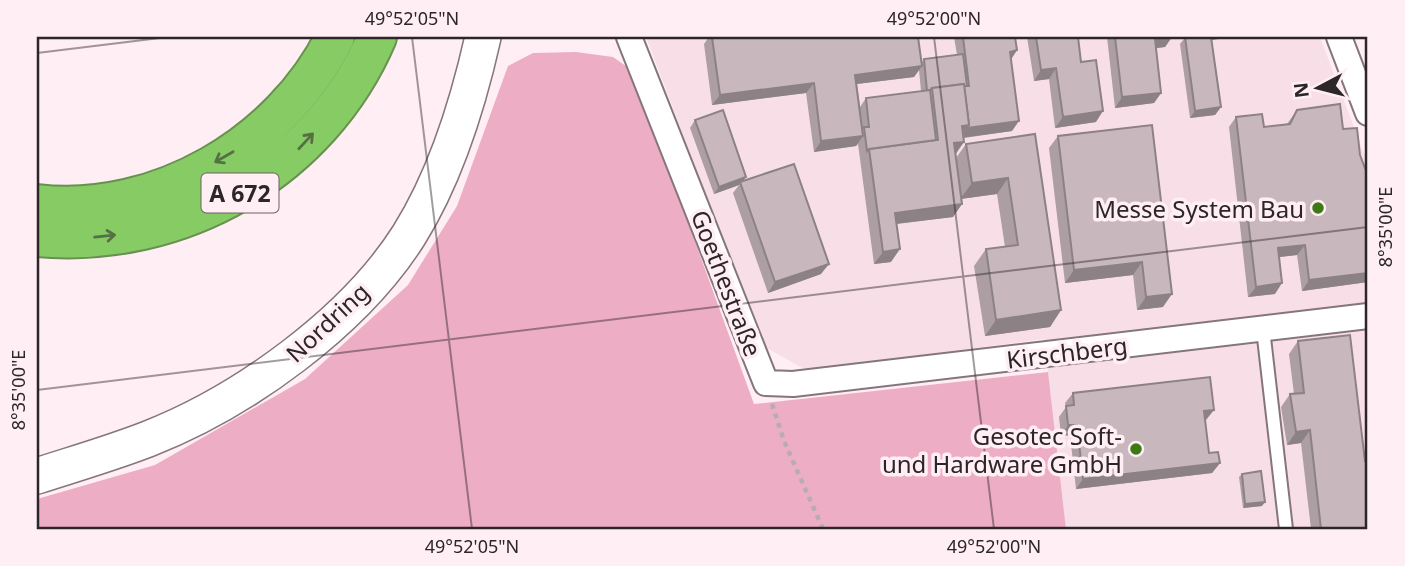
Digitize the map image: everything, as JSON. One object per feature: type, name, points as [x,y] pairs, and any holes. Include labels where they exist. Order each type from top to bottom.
[{"type":"highway","name":"A 672","points":[[37,204],[115,202],[170,186],[228,155],[272,124],[304,88],[334,37]]},
{"type":"highway","name":"A 672","points":[[37,237],[125,234],[195,215],[236,196],[269,175],[325,121],[349,90],[377,37]]},
{"type":"main road","name":"Nordring","points":[[37,476],[148,439],[201,414],[259,381],[300,351],[356,299],[390,262],[424,207],[472,88],[483,37]]},
{"type":"street","name":"Goethestraße","points":[[629,37],[766,383]]},
{"type":"street","points":[[1339,37],[1368,113]]},
{"type":"street","name":"Kirschberg","points":[[766,383],[793,384],[1368,316]]},
{"type":"lane","points":[[1263,329],[1286,529]]},
{"type":"path","name":"Goethestraße","points":[[766,383],[784,441],[823,529]]},
{"type":"shaded area","points":[[646,37],[1320,37],[1368,164],[1368,529],[1066,529],[1044,339],[806,370],[763,346]]},
{"type":"shaded area","points":[[576,52],[613,57],[633,71],[754,404],[1048,372],[1066,529],[37,529],[37,499],[155,465],[305,379],[408,285],[457,206],[508,66],[533,53]]},
{"type":"building","points":[[712,37],[918,37],[922,66],[855,75],[863,136],[821,141],[814,83],[720,95]]},
{"type":"building","points":[[963,37],[1015,37],[1017,50],[1010,52],[1019,121],[967,128],[969,125],[964,86],[969,86]]},
{"type":"building","points":[[1036,37],[1078,37],[1081,62],[1096,60],[1103,111],[1063,117],[1056,68],[1041,70]]},
{"type":"building","points":[[1115,37],[1172,37],[1155,39],[1161,93],[1122,97]]},
{"type":"building","points":[[1185,37],[1211,37],[1221,107],[1195,111]]},
{"type":"building","points":[[963,54],[967,86],[964,84],[932,88],[927,91],[924,59]]},
{"type":"building","points":[[964,84],[969,125],[962,126],[964,142],[954,143],[962,204],[895,213],[900,249],[883,252],[869,149],[938,140],[932,88]]},
{"type":"building","points":[[930,90],[936,140],[867,151],[864,127],[869,127],[866,98]]},
{"type":"building","points":[[1340,104],[1343,129],[1357,128],[1360,155],[1368,176],[1368,273],[1309,280],[1305,245],[1278,248],[1282,283],[1256,287],[1236,117],[1262,114],[1264,127],[1290,124],[1297,110]]},
{"type":"building","points":[[723,110],[746,177],[719,187],[695,120]]},
{"type":"building","points":[[1152,125],[1172,294],[1146,297],[1142,262],[1074,270],[1058,136]]},
{"type":"building","points":[[1035,134],[1061,310],[996,320],[986,249],[1018,245],[1008,178],[972,183],[966,144]]},
{"type":"building","points":[[794,164],[829,264],[775,282],[740,182]]},
{"type":"building","points":[[1350,335],[1365,461],[1368,461],[1368,529],[1321,529],[1310,430],[1296,432],[1290,394],[1304,393],[1298,341]]},
{"type":"building","name":"Gesotec Soft- und Hardware GmbH","points":[[1210,377],[1214,410],[1204,411],[1209,453],[1218,452],[1220,463],[1083,479],[1077,425],[1068,425],[1066,406],[1074,405],[1073,393]]},
{"type":"building","points":[[1261,471],[1265,502],[1245,504],[1242,474]]},
{"type":"place","name":"Messe System Bau","points":[[1318,208]]},
{"type":"place","name":"Gesotec Soft- und Hardware GmbH","points":[[1136,449]]}]
